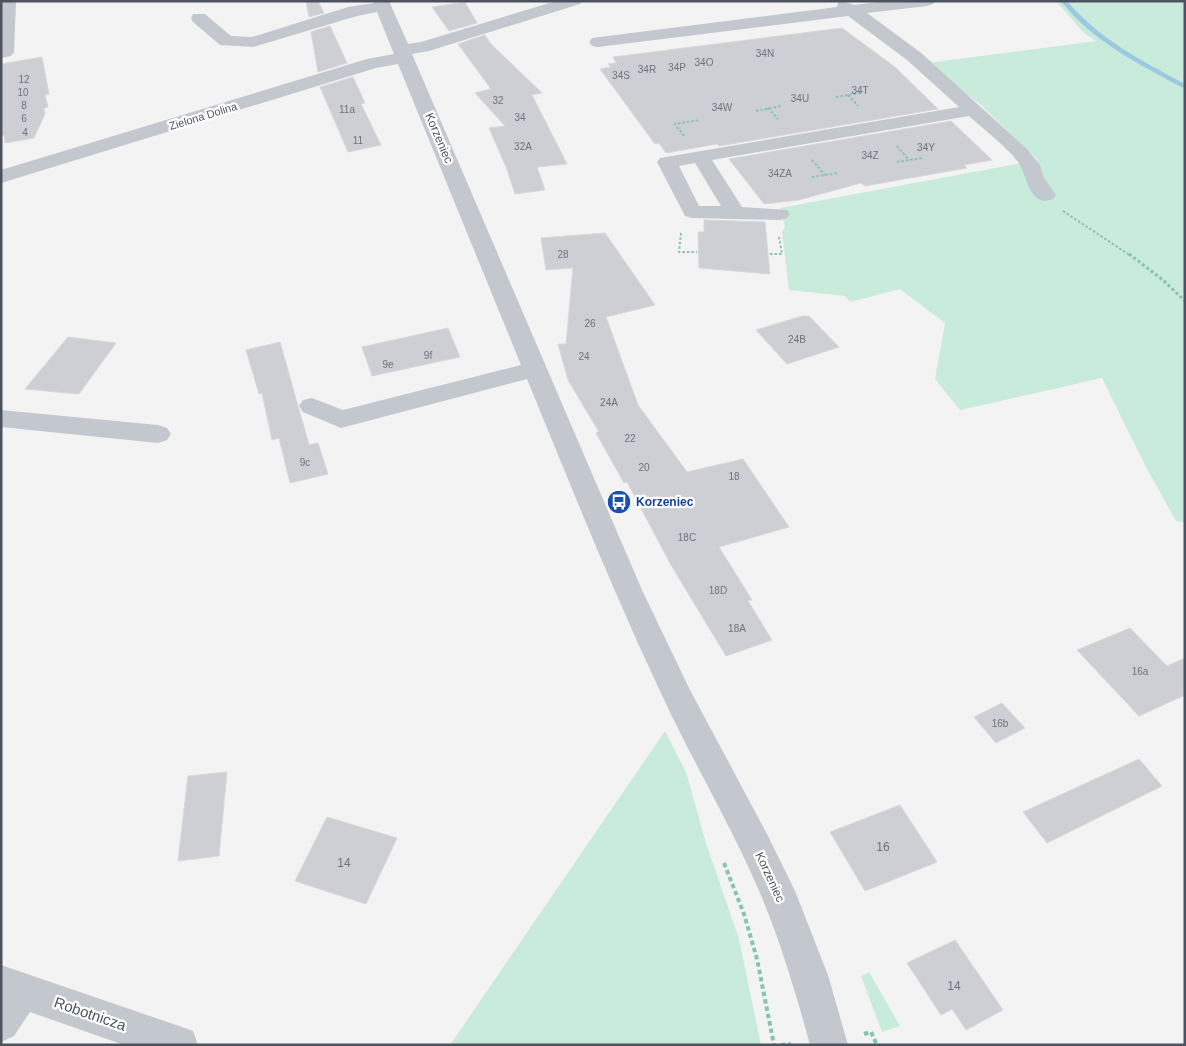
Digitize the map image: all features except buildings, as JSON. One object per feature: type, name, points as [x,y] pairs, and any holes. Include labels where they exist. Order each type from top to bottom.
[{"type":"street","points":[[1,53],[6,52],[8,1]]},
{"type":"street","name":"Zielona Dolina","points":[[1,178],[574,1]]},
{"type":"street","points":[[837,1],[853,11],[916,60],[973,110],[1030,164],[1034,179],[1046,195]]},
{"type":"street","points":[[598,42],[927,1]]},
{"type":"street","points":[[199,18],[226,41],[254,42],[383,4]]},
{"type":"street","name":"Korzeniec","points":[[383,4],[646,629],[676,692],[752,838],[779,896],[809,975],[828,1045]]},
{"type":"street","points":[[780,214],[692,212],[667,162],[973,110]]},
{"type":"street","points":[[700,156],[735,213]]},
{"type":"street","points":[[312,406],[341,419],[535,369]]},
{"type":"street","points":[[1,418],[158,434]]},
{"type":"street","points":[[1,1023],[12,986]]},
{"type":"street","name":"Robotnicza","points":[[12,986],[179,1045]]},
{"type":"path","points":[[836,97],[860,93]]},
{"type":"path","points":[[756,110],[781,106]]},
{"type":"path","points":[[897,162],[922,158]]},
{"type":"path","points":[[812,178],[838,173]]},
{"type":"path","points":[[1046,195],[1076,221],[1108,240],[1152,271],[1185,301]]},
{"type":"path","points":[[722,858],[744,914],[757,959],[774,1045]]},
{"type":"path","points":[[863,1034],[871,1032],[877,1045]]},
{"type":"path","points":[[781,1045],[794,1044]]},
{"type":"green space","points":[[1056,1],[1185,1],[1185,522],[1176,521],[1147,469],[1102,378],[960,410],[935,379],[945,323],[900,289],[850,302],[845,296],[789,290],[782,232],[785,227],[780,208],[1038,160],[982,106],[928,63],[1096,41],[1083,32]]},
{"type":"green space","points":[[665,731],[686,772],[706,843],[739,939],[761,1045],[450,1045]]},
{"type":"green space","points":[[869,972],[900,1026],[882,1032],[861,976]]},
{"type":"waterway","points":[[1064,1],[1075,15],[1103,39],[1183,86]]},
{"type":"place","name":"Korzeniec","points":[[619,502]]}]
